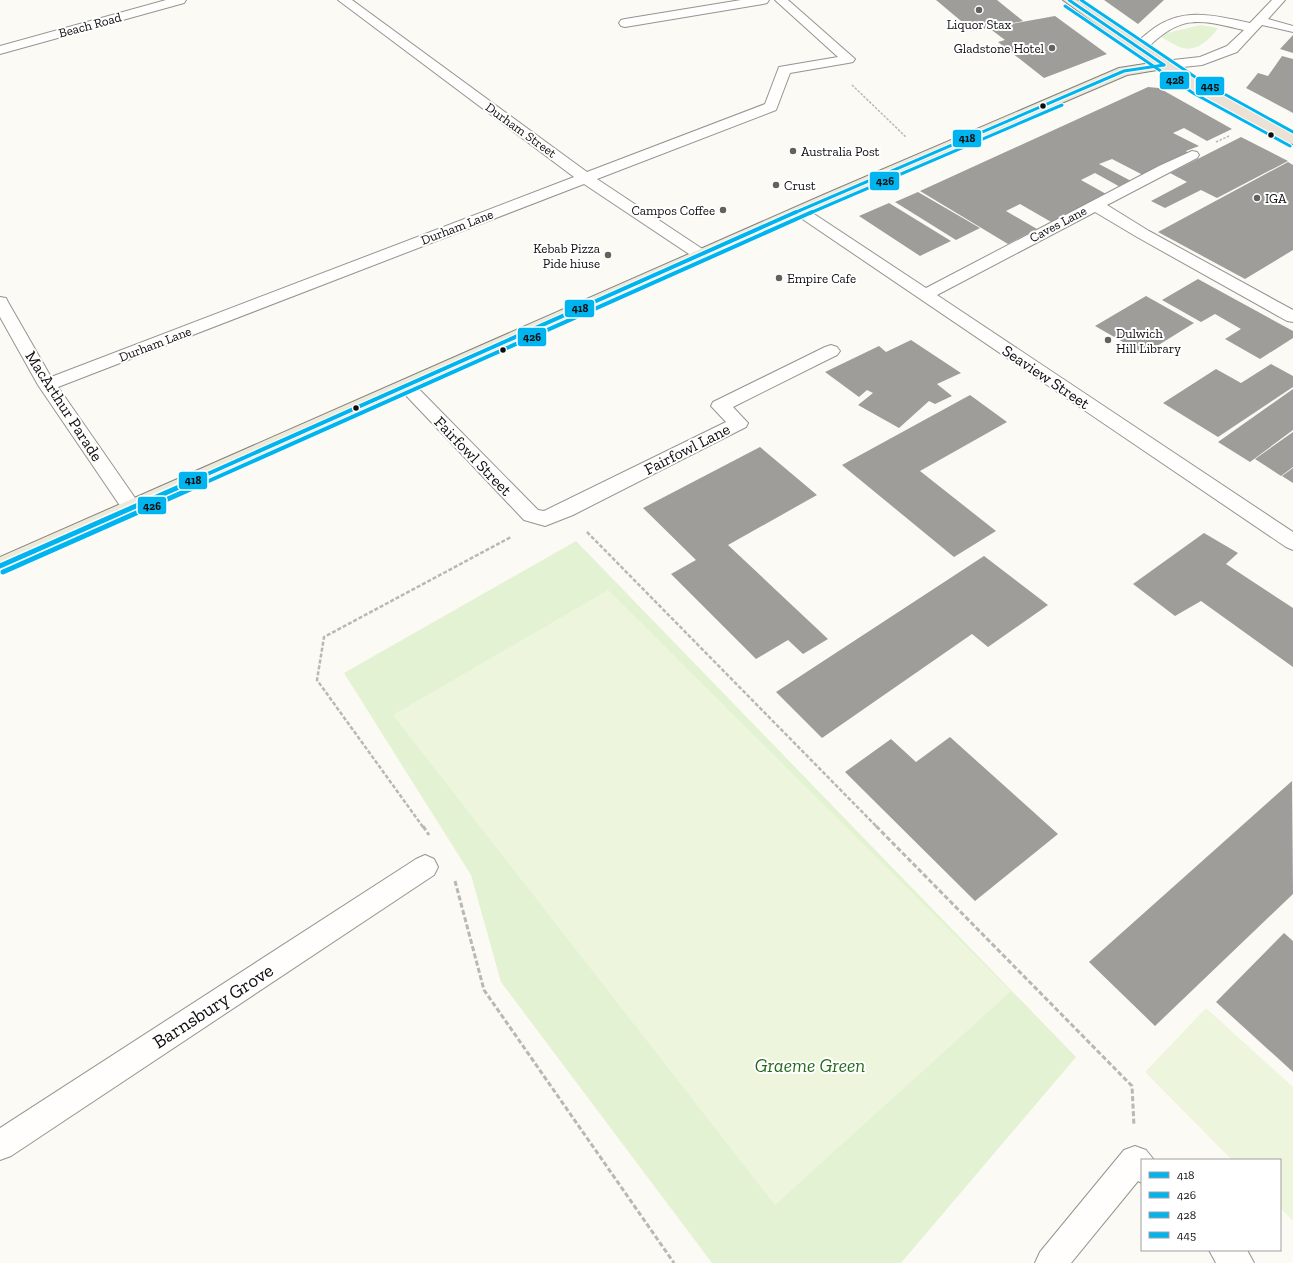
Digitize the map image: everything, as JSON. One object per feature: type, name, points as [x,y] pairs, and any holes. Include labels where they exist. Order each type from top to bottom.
[{"type":"highway","points":[[1069,0],[1138,49],[1197,86],[1293,140]]},
{"type":"main road","points":[[0,566],[800,211],[1124,71],[1164,65]]},
{"type":"street","name":"Beach Road","points":[[0,50],[180,0]]},
{"type":"street","name":"Durham Street","points":[[344,0],[585,178],[701,255]]},
{"type":"street","points":[[625,23],[763,0]]},
{"type":"street","name":"Durham Lane","points":[[47,385],[771,107],[784,70],[848,59],[781,0]]},
{"type":"street","points":[[1164,65],[1202,61],[1219,56],[1232,49],[1279,0]]},
{"type":"street","points":[[1138,49],[1165,26],[1182,20],[1204,19],[1291,29]]},
{"type":"street","name":"Caves Lane","points":[[925,295],[1192,155]]},
{"type":"street","points":[[1095,205],[1143,234],[1293,317]]},
{"type":"street","name":"Seaview Street","points":[[800,211],[1293,542]]},
{"type":"street","name":"MacArthur Parade","points":[[0,302],[47,385],[132,508]]},
{"type":"street","name":"Fairfowl Lane","points":[[545,519],[566,510],[739,423],[720,406],[831,351]]},
{"type":"street","name":"Fairfowl Street","points":[[406,386],[531,515],[545,519]]},
{"type":"street","name":"Barnsbury Grove","points":[[0,1145],[425,867]]},
{"type":"street","points":[[1051,1263],[1139,1164]]},
{"type":"street","points":[[1226,1251],[1238,1263]]},
{"type":"path","points":[[829,62],[909,140]]},
{"type":"path","points":[[1216,142],[1234,133]]},
{"type":"path","points":[[566,510],[1132,1086],[1139,1164]]},
{"type":"path","points":[[434,842],[317,680],[324,637],[545,519]]},
{"type":"path","points":[[454,875],[484,990],[674,1263]]},
{"type":"green space","points":[[1201,25],[1218,28],[1205,42],[1192,48],[1181,48],[1158,35]]},
{"type":"green space","name":"Graeme Green","points":[[576,541],[1076,1057],[901,1263],[712,1263],[501,982],[471,875],[344,673]]},
{"type":"green space","name":"Graeme Green","points":[[608,590],[1011,991],[775,1205],[393,715]]},
{"type":"green space","points":[[1206,1008],[1293,1087],[1293,1221],[1281,1209],[1281,1159],[1231,1159],[1145,1072]]},
{"type":"building","name":"Liquor Stax","points":[[936,0],[997,0],[1023,21],[973,31]]},
{"type":"building","points":[[1104,0],[1164,0],[1138,24]]},
{"type":"building","name":"Gladstone Hotel","points":[[1055,16],[1107,54],[1044,78],[998,42],[1005,40],[989,28]]},
{"type":"building","points":[[1293,35],[1293,53],[1280,49]]},
{"type":"building","points":[[1282,56],[1293,59],[1293,113],[1246,88],[1258,73],[1268,76]]},
{"type":"building","points":[[1148,87],[1159,88],[1232,129],[1207,141],[1184,128],[1173,133],[1199,146],[1186,151],[1188,153],[1143,175],[1112,159],[1099,164],[1133,182],[1122,188],[1095,173],[1081,180],[1108,195],[1053,223],[1020,204],[1006,211],[1037,229],[1008,244],[920,191]]},
{"type":"building","points":[[1241,137],[1288,161],[1217,198],[1201,190],[1165,208],[1151,201],[1187,182],[1170,173]]},
{"type":"building","name":"IGA","points":[[1288,162],[1293,165],[1293,250],[1245,279],[1158,232]]},
{"type":"building","points":[[918,192],[980,228],[956,240],[895,202]]},
{"type":"building","points":[[889,203],[951,241],[920,256],[859,216]]},
{"type":"building","points":[[1198,279],[1293,331],[1293,338],[1260,359],[1225,339],[1241,329],[1215,314],[1201,322],[1162,300]]},
{"type":"building","points":[[1146,296],[1194,323],[1144,354],[1095,326]]},
{"type":"building","points":[[911,340],[961,373],[937,384],[952,396],[935,404],[929,401],[899,428],[858,405],[873,393],[867,390],[859,397],[825,372],[879,346],[886,352]]},
{"type":"building","points":[[1271,364],[1293,376],[1293,387],[1218,437],[1163,403],[1216,369],[1241,383]]},
{"type":"building","points":[[1293,389],[1293,430],[1250,462],[1218,442]]},
{"type":"building","points":[[970,395],[1007,422],[920,471],[996,531],[954,557],[842,465]]},
{"type":"building","points":[[1293,432],[1293,467],[1281,476],[1255,459]]},
{"type":"building","points":[[760,447],[817,495],[728,545],[828,639],[803,654],[788,640],[756,659],[671,574],[696,560],[643,508]]},
{"type":"building","points":[[1293,468],[1293,483],[1282,476]]},
{"type":"building","points":[[1204,533],[1238,553],[1226,564],[1293,608],[1293,667],[1201,601],[1175,616],[1133,584]]},
{"type":"building","points":[[984,556],[1048,605],[988,647],[972,634],[822,738],[776,692]]},
{"type":"building","points":[[950,737],[1058,834],[975,901],[845,772],[891,739],[916,762]]},
{"type":"building","points":[[1292,781],[1293,894],[1155,1026],[1089,962]]},
{"type":"building","points":[[1284,933],[1293,941],[1293,1072],[1216,1002]]},
{"type":"transit line","name":"418","points":[[1069,0],[1164,65]]},
{"type":"transit line","name":"445","points":[[1081,0],[1201,81],[1293,132]]},
{"type":"transit line","name":"428","points":[[1065,6],[1193,93],[1290,146]]},
{"type":"transit line","name":"418","points":[[0,566],[828,198],[1124,71],[1164,65]]},
{"type":"transit line","name":"426","points":[[3,572],[831,204],[1062,105]]},
{"type":"place","name":"Liquor Stax","points":[[979,10]]},
{"type":"place","name":"Gladstone Hotel","points":[[1052,48]]},
{"type":"place","name":"Australia Post","points":[[793,151]]},
{"type":"place","name":"Crust","points":[[776,185]]},
{"type":"place","name":"IGA","points":[[1257,198]]},
{"type":"place","name":"Campos Coffee","points":[[723,210]]},
{"type":"place","name":"Kebab Pizza Pide hiuse","points":[[608,255]]},
{"type":"place","name":"Empire Cafe","points":[[779,278]]},
{"type":"place","name":"Dulwich Hill Library","points":[[1108,340]]}]
